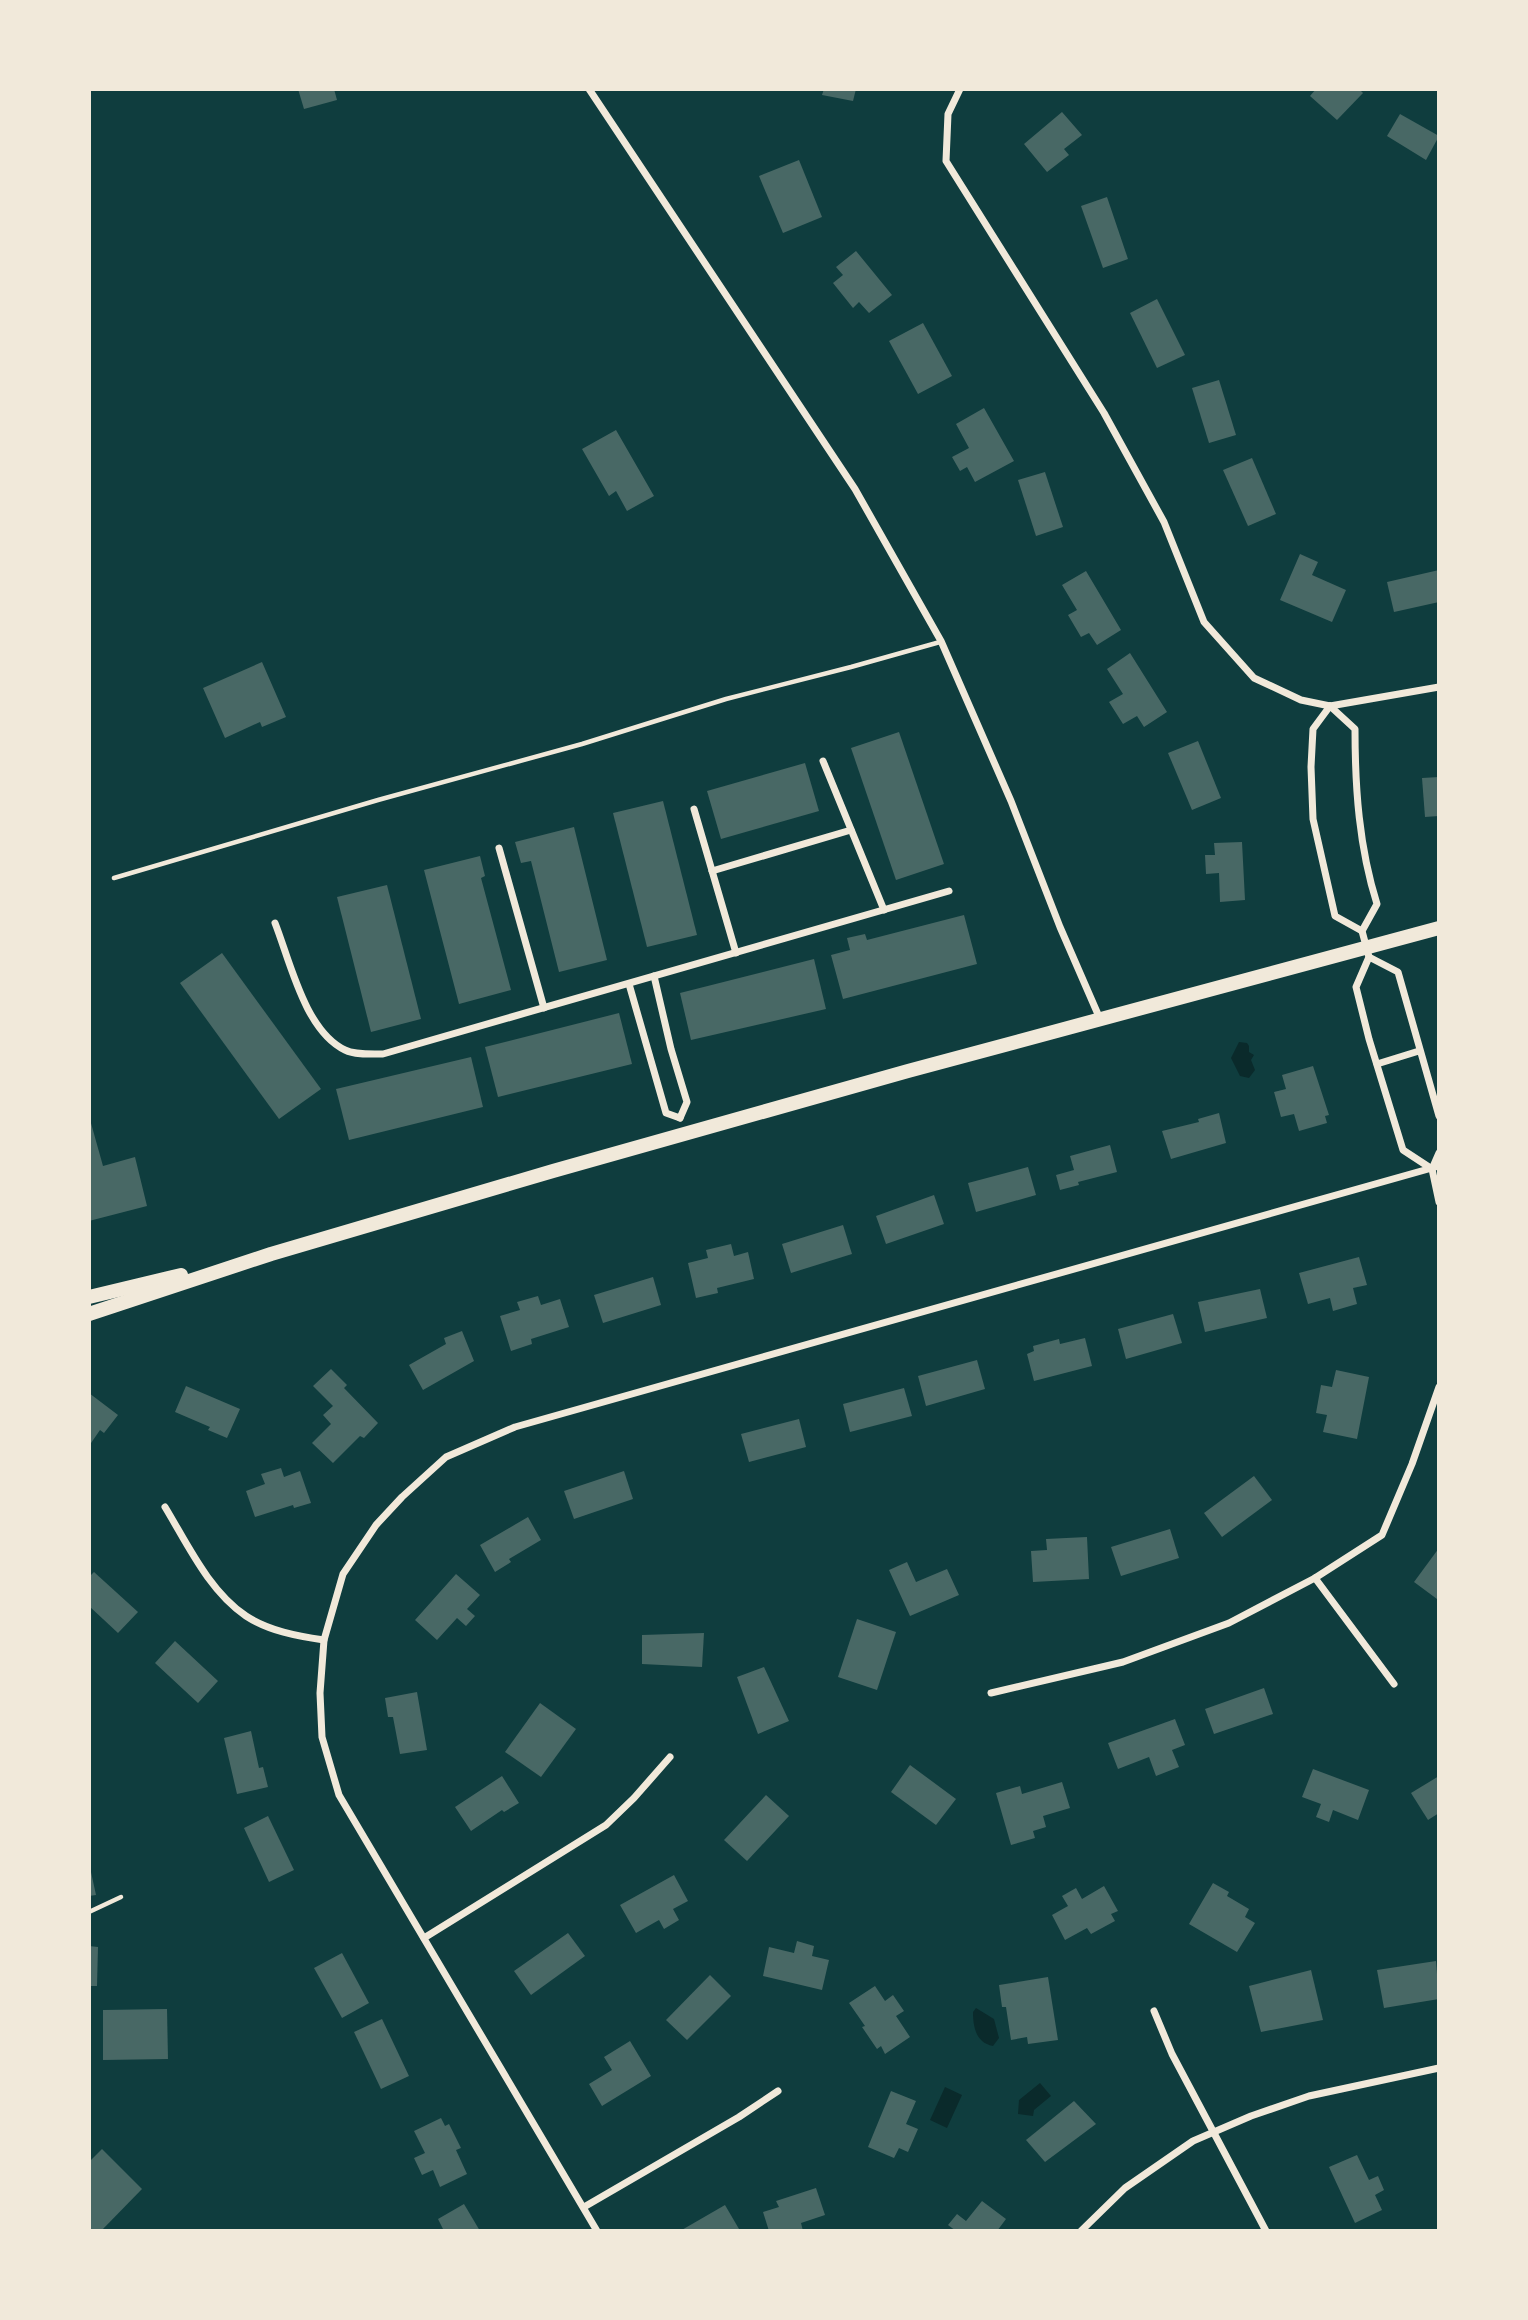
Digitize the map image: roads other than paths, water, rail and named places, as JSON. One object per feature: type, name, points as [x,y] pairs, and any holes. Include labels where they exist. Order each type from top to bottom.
[{"type":"main road","points":[[89,1314],[271,1254],[685,1133],[1100,1019],[1367,952],[1439,928]]},
{"type":"main road","points":[[89,1297],[271,1254]]},
{"type":"street","points":[[589,89],[855,489],[941,642],[1011,801],[1060,927],[1100,1019]]},
{"type":"street","points":[[960,89],[948,114],[946,161],[1104,413],[1164,522],[1204,622],[1254,678],[1301,700],[1330,706],[1439,687]]},
{"type":"street","points":[[1330,706],[1313,729],[1313,819],[1335,916],[1362,930]]},
{"type":"street","points":[[1330,706],[1354,729],[1357,811],[1368,877],[1377,904],[1362,930],[1367,952],[1356,987],[1403,1150],[1435,1167]]},
{"type":"street","points":[[823,761],[884,910]]},
{"type":"street","points":[[694,809],[736,953]]},
{"type":"street","points":[[712,871],[852,830]]},
{"type":"street","points":[[499,848],[544,1008]]},
{"type":"street","points":[[275,923],[309,1013],[329,1039],[346,1051],[383,1054],[949,891]]},
{"type":"street","points":[[1367,952],[1398,972],[1439,1116]]},
{"type":"street","points":[[654,976],[687,1102],[680,1118],[685,1133]]},
{"type":"street","points":[[629,984],[666,1112],[680,1118]]},
{"type":"street","points":[[1377,1064],[1419,1051]]},
{"type":"street","points":[[1439,1153],[1435,1167],[1439,1202]]},
{"type":"street","points":[[597,2231],[339,1795],[322,1737],[320,1693],[324,1640],[343,1574],[385,1516],[446,1457],[515,1427],[1435,1167]]},
{"type":"street","points":[[991,1693],[1123,1662],[1229,1623],[1315,1578],[1382,1535],[1412,1464],[1439,1387]]},
{"type":"street","points":[[165,1507],[215,1586],[246,1616],[284,1633],[324,1640]]},
{"type":"street","points":[[1315,1578],[1394,1684]]},
{"type":"street","points":[[424,1938],[606,1825],[670,1757]]},
{"type":"street","points":[[1154,2011],[1172,2054],[1266,2231]]},
{"type":"street","points":[[1081,2231],[1125,2188],[1193,2141],[1251,2116],[1309,2096],[1439,2068]]},
{"type":"street","points":[[584,2207],[739,2117],[778,2091]]},
{"type":"lane","points":[[114,878],[364,804],[582,744],[726,699],[941,642]]},
{"type":"lane","points":[[89,1912],[121,1897]]},
{"type":"water","points":[[1239,1042],[1247,1043],[1249,1052],[1254,1055],[1251,1060],[1255,1070],[1249,1078],[1240,1076],[1231,1058]]},
{"type":"water","points":[[976,2008],[994,2019],[999,2038],[993,2046],[983,2042],[977,2034],[973,2012]]},
{"type":"water","points":[[1040,2083],[1051,2096],[1034,2110],[1033,2116],[1018,2114],[1019,2100]]},
{"type":"water","points":[[945,2087],[962,2095],[947,2128],[930,2120]]}]
